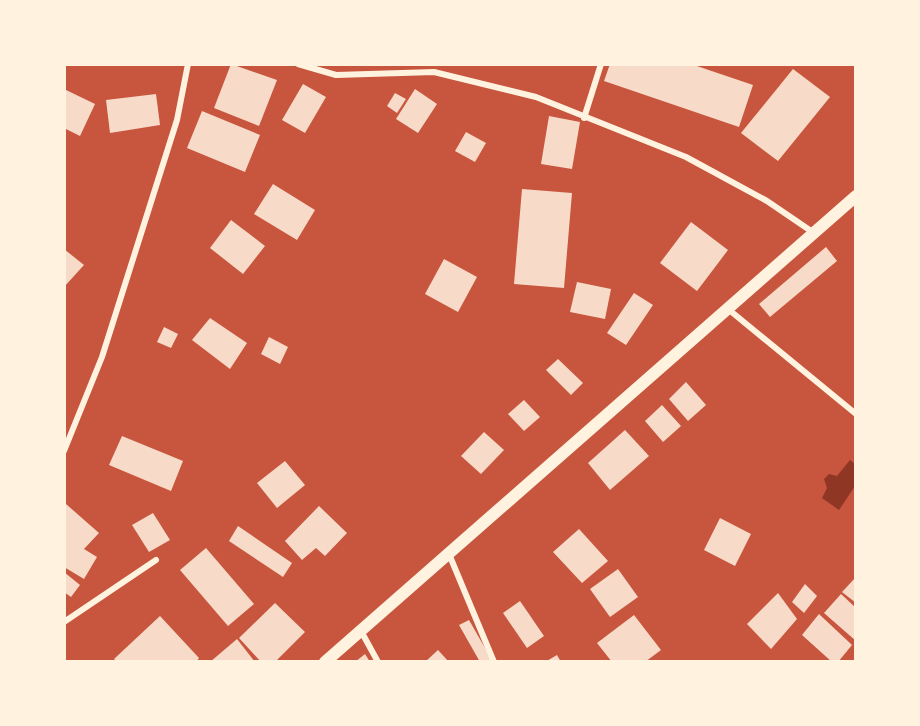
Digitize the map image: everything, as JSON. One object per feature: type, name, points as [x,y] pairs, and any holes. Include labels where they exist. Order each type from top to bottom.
[{"type":"main road","points":[[325,662],[855,196]]},
{"type":"street","points":[[64,452],[102,357],[177,120],[188,64]]},
{"type":"street","points":[[298,64],[336,75],[434,72],[536,97],[686,157],[767,201],[814,233]]},
{"type":"street","points":[[584,118],[601,64]]},
{"type":"street","points":[[728,309],[855,414]]},
{"type":"street","points":[[449,554],[494,662]]},
{"type":"street","points":[[64,622],[156,560]]},
{"type":"street","points":[[361,631],[378,662]]},
{"type":"shaded area","points":[[850,460],[855,464],[855,486],[839,510],[822,498],[827,488],[824,479],[829,474],[837,476]]},
{"type":"building","points":[[231,64],[277,80],[259,126],[214,108]]},
{"type":"building","points":[[610,64],[691,64],[753,85],[739,127],[604,81]]},
{"type":"building","points":[[793,69],[830,97],[778,161],[741,133]]},
{"type":"building","points":[[303,84],[326,97],[305,133],[282,120]]},
{"type":"building","points":[[64,89],[95,104],[80,136],[64,128]]},
{"type":"building","points":[[415,89],[437,104],[418,133],[396,119]]},
{"type":"building","points":[[395,93],[406,99],[397,113],[387,106]]},
{"type":"building","points":[[156,94],[160,125],[110,133],[106,100]]},
{"type":"building","points":[[202,111],[260,135],[245,172],[187,148]]},
{"type":"building","points":[[549,116],[580,122],[572,169],[541,164]]},
{"type":"building","points":[[466,132],[486,143],[475,162],[455,151]]},
{"type":"building","points":[[273,184],[315,210],[297,240],[254,214]]},
{"type":"building","points":[[522,189],[572,193],[564,288],[514,284]]},
{"type":"building","points":[[231,220],[265,246],[243,274],[210,248]]},
{"type":"building","points":[[691,222],[728,250],[697,291],[660,263]]},
{"type":"building","points":[[826,247],[837,261],[770,317],[759,304]]},
{"type":"building","points":[[64,249],[84,265],[64,287]]},
{"type":"building","points":[[444,259],[477,277],[458,312],[425,294]]},
{"type":"building","points":[[577,282],[611,289],[605,319],[570,312]]},
{"type":"building","points":[[634,293],[653,305],[626,345],[607,333]]},
{"type":"building","points":[[210,318],[247,343],[230,369],[192,340]]},
{"type":"building","points":[[164,327],[178,334],[171,348],[157,342]]},
{"type":"building","points":[[269,337],[288,347],[280,364],[261,354]]},
{"type":"building","points":[[558,359],[583,383],[571,395],[546,370]]},
{"type":"building","points":[[686,382],[706,405],[688,421],[669,399]]},
{"type":"building","points":[[524,400],[540,417],[524,431],[508,414]]},
{"type":"building","points":[[662,405],[681,426],[663,442],[645,421]]},
{"type":"building","points":[[625,430],[649,456],[610,490],[588,463]]},
{"type":"building","points":[[484,432],[504,450],[481,474],[461,456]]},
{"type":"building","points":[[122,436],[183,461],[171,491],[109,465]]},
{"type":"building","points":[[285,461],[305,485],[277,508],[257,483]]},
{"type":"building","points":[[66,504],[99,533],[84,549],[97,557],[84,579],[64,567]]},
{"type":"building","points":[[319,506],[347,533],[325,556],[316,548],[302,560],[285,541]]},
{"type":"building","points":[[153,513],[170,540],[149,552],[132,525]]},
{"type":"building","points":[[720,518],[751,534],[735,566],[704,550]]},
{"type":"building","points":[[238,526],[292,563],[283,577],[229,541]]},
{"type":"building","points":[[579,529],[608,561],[582,583],[553,552]]},
{"type":"building","points":[[206,548],[254,604],[228,626],[180,570]]},
{"type":"building","points":[[618,569],[638,597],[610,617],[590,589]]},
{"type":"building","points":[[64,572],[80,585],[71,597],[64,592]]},
{"type":"building","points":[[856,577],[856,603],[842,592]]},
{"type":"building","points":[[805,584],[817,596],[804,613],[792,602]]},
{"type":"building","points":[[778,593],[797,619],[771,649],[747,624]]},
{"type":"building","points":[[841,594],[856,608],[856,641],[824,613]]},
{"type":"building","points":[[520,601],[544,636],[527,648],[503,613]]},
{"type":"building","points":[[275,603],[305,632],[275,662],[261,662],[239,638]]},
{"type":"building","points":[[819,614],[852,645],[838,662],[832,662],[802,635]]},
{"type":"building","points":[[634,615],[661,650],[645,662],[612,662],[597,643]]},
{"type":"building","points":[[160,616],[199,658],[196,662],[117,662],[114,659]]},
{"type":"building","points":[[469,620],[493,662],[480,662],[459,625]]},
{"type":"building","points":[[237,639],[255,662],[210,662]]},
{"type":"building","points":[[438,650],[449,662],[425,662]]},
{"type":"building","points":[[365,654],[370,662],[355,662]]},
{"type":"building","points":[[557,655],[561,662],[545,662]]}]
